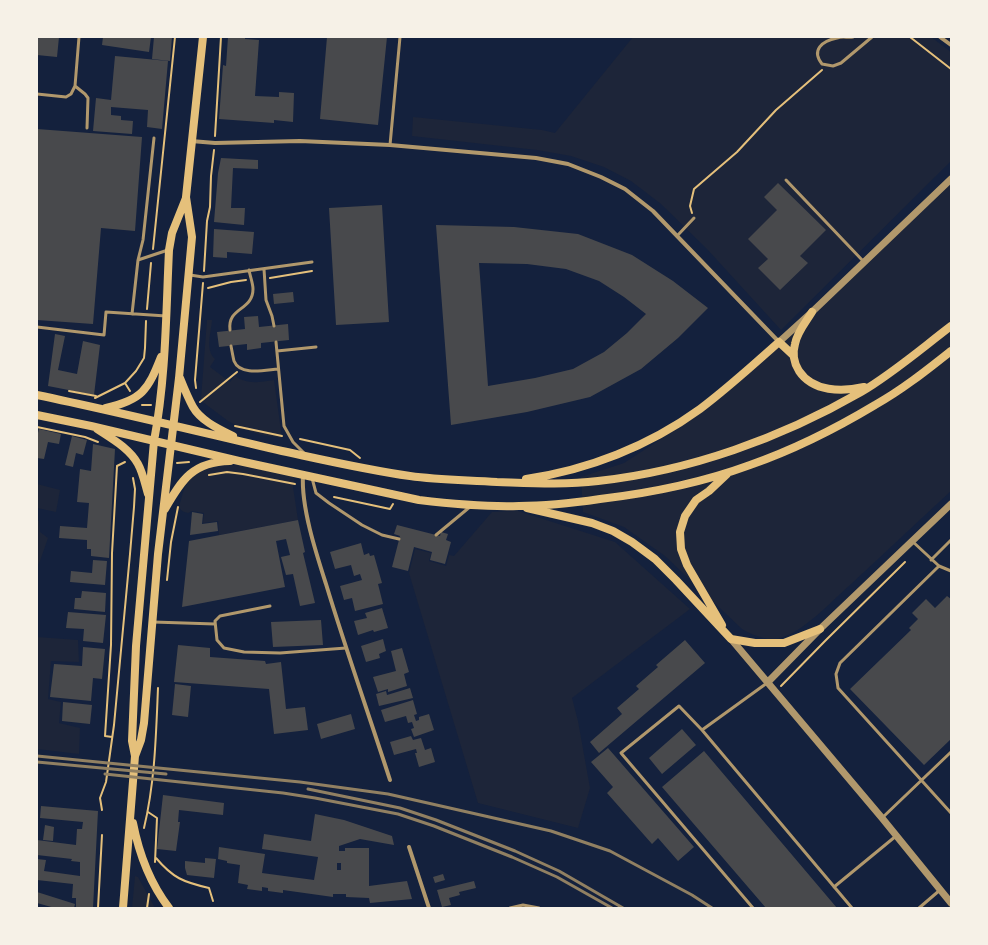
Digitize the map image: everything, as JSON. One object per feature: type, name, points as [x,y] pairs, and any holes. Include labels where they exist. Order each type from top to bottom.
[{"type":"main road","points":[[123,908],[135,756],[141,740],[144,723],[158,554],[174,426],[192,237],[186,197],[203,37]]},
{"type":"main road","points":[[135,756],[132,741],[136,646],[154,441],[158,422],[170,250],[172,233],[186,197]]},
{"type":"main road","points":[[812,312],[799,332],[793,355],[795,363],[801,374],[812,384],[820,388],[845,390],[873,385]]},
{"type":"main road","points":[[37,395],[376,471],[449,480],[554,484],[598,482],[673,468],[714,457],[790,428],[820,414],[873,385],[951,326]]},
{"type":"main road","points":[[508,482],[553,475],[618,455],[660,434],[699,409],[737,379],[779,342],[793,355]]},
{"type":"main road","points":[[103,409],[135,399],[148,386],[164,349]]},
{"type":"main road","points":[[37,415],[398,496],[441,502],[473,504],[518,506],[568,504],[649,492],[728,472],[751,465],[794,448],[887,398],[951,351]]},
{"type":"main road","points":[[179,378],[193,408],[197,413],[210,424],[244,442]]},
{"type":"main road","points":[[91,426],[119,444],[133,456],[138,464],[149,499]]},
{"type":"main road","points":[[164,511],[186,477],[194,470],[206,465],[223,461],[239,461]]},
{"type":"main road","points":[[728,472],[709,492],[696,500],[685,516],[680,532],[681,549],[687,566],[731,639]]},
{"type":"main road","points":[[518,506],[592,524],[613,531],[632,542],[655,559],[731,639],[755,643],[784,643],[820,629]]},
{"type":"main road","points":[[131,810],[137,840],[149,874],[169,908]]},
{"type":"street","points":[[940,37],[951,45]]},
{"type":"street","points":[[191,141],[215,143],[300,141],[390,145],[536,158],[568,164],[601,177],[625,189],[653,211],[779,342],[951,179]]},
{"type":"street","points":[[303,475],[302,486],[311,532],[331,602],[390,780]]},
{"type":"street","points":[[768,682],[820,629],[951,504]]},
{"type":"street","points":[[731,639],[882,818],[951,903]]},
{"type":"street","points":[[409,847],[429,908]]},
{"type":"lane","points":[[37,94],[66,97],[72,94],[79,37]]},
{"type":"lane","points":[[390,145],[400,37]]},
{"type":"lane","points":[[853,37],[838,37],[822,45],[816,54],[822,64],[833,66],[841,63],[872,37]]},
{"type":"lane","points":[[74,86],[88,98],[87,128]]},
{"type":"lane","points":[[132,314],[138,260],[143,240],[154,138]]},
{"type":"lane","points":[[786,180],[864,262]]},
{"type":"lane","points":[[677,236],[694,218]]},
{"type":"lane","points":[[138,260],[170,250]]},
{"type":"lane","points":[[188,275],[203,277],[312,262]]},
{"type":"lane","points":[[264,269],[266,300],[274,326]]},
{"type":"lane","points":[[230,330],[229,323],[231,316],[241,310],[250,301],[253,290],[249,270]]},
{"type":"lane","points":[[37,327],[104,335],[106,312],[166,316]]},
{"type":"lane","points":[[276,342],[284,426],[293,442],[306,456]]},
{"type":"lane","points":[[231,346],[235,362],[241,369],[252,371],[278,369]]},
{"type":"lane","points":[[277,351],[316,347]]},
{"type":"lane","points":[[312,476],[316,493],[329,503],[362,525],[382,535],[399,539]]},
{"type":"lane","points":[[436,535],[473,504]]},
{"type":"lane","points":[[931,560],[951,540]]},
{"type":"lane","points":[[912,541],[931,560],[939,566],[951,571]]},
{"type":"lane","points":[[939,566],[840,663],[836,674],[838,688],[951,813]]},
{"type":"lane","points":[[270,606],[220,616],[217,618],[215,624],[216,640],[224,648],[232,650],[280,653],[346,648]]},
{"type":"lane","points":[[153,622],[215,624]]},
{"type":"lane","points":[[702,730],[768,682]]},
{"type":"lane","points":[[753,908],[621,753],[679,706],[702,730],[852,908]]},
{"type":"lane","points":[[882,818],[951,752]]},
{"type":"lane","points":[[834,887],[896,836]]},
{"type":"lane","points":[[919,908],[940,890]]},
{"type":"lane","points":[[510,908],[523,905],[539,908]]},
{"type":"path","points":[[67,390],[94,396],[110,391],[125,383],[136,371],[144,358],[146,348],[146,314],[175,37]]},
{"type":"path","points":[[204,263],[215,143],[221,37]]},
{"type":"path","points":[[910,37],[951,69]]},
{"type":"path","points":[[694,218],[690,206],[694,189],[737,152],[776,110],[827,66]]},
{"type":"path","points":[[196,392],[195,380],[202,291]]},
{"type":"path","points":[[199,403],[241,369]]},
{"type":"path","points":[[196,398],[203,406]]},
{"type":"path","points":[[231,424],[350,450]]},
{"type":"path","points":[[37,427],[85,437],[99,442]]},
{"type":"path","points":[[112,737],[105,736],[111,645],[112,553],[117,466],[127,462],[122,457]]},
{"type":"path","points":[[102,810],[100,798],[106,782],[112,737],[134,507],[135,488],[132,475]]},
{"type":"path","points":[[166,587],[171,542],[179,501]]},
{"type":"path","points":[[776,691],[824,640],[919,548]]},
{"type":"path","points":[[144,830],[148,812],[155,756],[158,688]]},
{"type":"path","points":[[148,812],[157,818],[155,858],[165,869],[177,878],[187,883],[209,888],[213,901]]},
{"type":"path","points":[[98,908],[102,835]]},
{"type":"path","points":[[147,908],[148,897]]},
{"type":"shaded area","points":[[633,37],[931,37],[951,52],[951,161],[781,330],[707,249],[661,204],[631,181],[604,167],[571,156],[537,150],[412,136],[413,117],[542,130],[555,133]]},
{"type":"shaded area","points":[[951,184],[951,491],[818,614],[791,634],[783,637],[767,639],[752,634],[742,629],[665,556],[624,527],[583,512],[581,477],[624,463],[658,441],[748,373]]},
{"type":"shaded area","points":[[207,320],[212,320],[209,346],[215,359],[210,367],[230,382],[235,376],[249,382],[274,380],[282,438],[261,435],[242,428],[228,421],[204,403],[201,399]]},
{"type":"shaded area","points":[[235,465],[295,475],[293,487],[298,520],[219,535],[218,521],[203,523],[204,513],[192,511],[188,513],[184,512],[179,507],[187,483],[196,473],[208,468]]},
{"type":"shaded area","points":[[37,484],[60,490],[56,512],[37,508]]},
{"type":"shaded area","points":[[518,511],[615,542],[690,609],[572,698],[578,721],[590,788],[578,828],[478,803],[409,573],[415,549],[431,553],[429,561],[446,566],[449,555],[454,556],[492,512]]},
{"type":"shaded area","points":[[37,520],[39,521],[40,532],[48,538],[37,567]]},
{"type":"shaded area","points":[[37,637],[78,640],[79,662],[51,661],[48,699],[61,702],[59,723],[80,728],[79,754],[37,749]]},
{"type":"shaded area","points":[[135,876],[138,877],[155,908],[132,908]]},
{"type":"building","points":[[37,37],[59,37],[57,57],[37,55]]},
{"type":"building","points":[[103,37],[151,37],[149,52],[102,45]]},
{"type":"building","points":[[154,37],[172,37],[170,61],[152,59]]},
{"type":"building","points":[[228,37],[245,37],[245,39],[259,40],[255,96],[279,97],[279,92],[294,93],[293,122],[274,120],[274,123],[219,119],[223,65],[226,66]]},
{"type":"building","points":[[327,37],[387,37],[378,125],[320,119]]},
{"type":"building","points":[[115,56],[168,61],[162,129],[147,127],[148,110],[111,107],[111,115],[121,116],[121,120],[133,121],[132,134],[93,131],[96,98],[111,100]]},
{"type":"building","points":[[37,129],[142,137],[135,231],[101,228],[93,324],[37,320]]},
{"type":"building","points":[[221,158],[258,160],[258,169],[233,168],[231,208],[245,208],[244,225],[214,222],[218,173]]},
{"type":"building","points":[[778,183],[826,230],[800,256],[808,263],[780,290],[758,268],[768,259],[748,239],[777,210],[764,197]]},
{"type":"building","points":[[382,205],[389,322],[336,325],[329,208]]},
{"type":"building","points":[[436,225],[514,227],[578,234],[632,255],[673,281],[708,308],[678,338],[641,369],[590,397],[527,412],[451,425]],"holes":[[[479,263],[527,264],[566,269],[599,281],[624,297],[646,314],[627,333],[604,352],[573,369],[535,378],[488,386]]]},
{"type":"building","points":[[214,229],[254,232],[252,254],[227,252],[227,258],[213,257]]},
{"type":"building","points":[[293,292],[294,302],[274,304],[273,294]]},
{"type":"building","points":[[258,316],[259,327],[288,324],[289,340],[261,343],[261,348],[247,350],[247,344],[219,347],[217,332],[245,329],[244,317]]},
{"type":"building","points":[[55,334],[65,336],[58,370],[77,374],[83,341],[100,345],[94,395],[48,386]]},
{"type":"building","points":[[39,429],[61,434],[59,444],[48,442],[44,459],[37,458],[37,437]]},
{"type":"building","points":[[72,436],[87,440],[83,455],[76,453],[73,467],[65,465]]},
{"type":"building","points":[[93,444],[115,449],[109,558],[91,556],[91,549],[87,549],[87,540],[59,538],[60,526],[87,528],[89,503],[77,502],[80,469],[91,471]]},
{"type":"building","points":[[192,512],[203,514],[202,524],[217,522],[218,531],[190,535]]},
{"type":"building","points":[[298,520],[305,552],[303,553],[315,603],[300,606],[293,574],[286,575],[281,557],[290,555],[286,539],[276,541],[285,587],[182,607],[189,541]]},
{"type":"building","points":[[397,525],[440,536],[441,532],[448,534],[446,540],[451,542],[445,564],[430,560],[432,552],[414,547],[408,571],[392,567],[400,536],[394,534]]},
{"type":"building","points":[[361,543],[364,555],[369,553],[370,556],[374,555],[382,583],[378,584],[383,604],[355,611],[352,598],[344,600],[340,586],[362,580],[360,574],[354,576],[351,565],[335,569],[330,552]]},
{"type":"building","points":[[93,560],[107,561],[105,585],[70,582],[71,571],[92,573]]},
{"type":"building","points":[[82,591],[106,593],[105,612],[74,609],[75,598],[81,598]]},
{"type":"building","points":[[947,596],[951,599],[951,739],[924,765],[850,689],[911,630],[909,628],[918,619],[912,613],[926,599],[935,608]]},
{"type":"building","points":[[382,608],[388,628],[374,632],[373,630],[358,635],[354,621],[367,618],[365,613]]},
{"type":"building","points":[[68,612],[106,615],[103,643],[83,641],[84,629],[66,628]]},
{"type":"building","points":[[321,620],[323,645],[273,647],[271,622]]},
{"type":"building","points":[[383,639],[386,651],[379,654],[380,658],[366,662],[361,646]]},
{"type":"building","points":[[685,640],[705,663],[599,753],[590,742],[622,714],[617,708],[639,689],[636,686],[658,667],[656,665]]},
{"type":"building","points":[[178,645],[210,648],[210,657],[265,661],[266,664],[281,662],[286,709],[305,707],[308,730],[274,734],[269,689],[174,682]]},
{"type":"building","points":[[83,647],[105,649],[102,679],[93,678],[91,701],[50,697],[54,664],[82,666]]},
{"type":"building","points":[[402,648],[409,672],[404,674],[407,686],[388,692],[388,689],[378,692],[373,677],[396,671],[391,651]]},
{"type":"building","points":[[175,684],[191,686],[188,717],[172,715]]},
{"type":"building","points":[[410,688],[413,698],[379,706],[376,694],[386,691],[387,695]]},
{"type":"building","points":[[413,700],[417,714],[414,715],[416,721],[419,720],[419,717],[429,714],[434,730],[414,737],[411,729],[414,728],[412,722],[408,723],[406,716],[385,722],[381,710]]},
{"type":"building","points":[[63,702],[92,705],[90,724],[62,721]]},
{"type":"building","points":[[351,714],[355,729],[321,739],[317,724]]},
{"type":"building","points":[[682,729],[696,745],[662,774],[649,758]]},
{"type":"building","points":[[411,736],[413,740],[421,738],[425,750],[431,748],[435,762],[419,767],[415,753],[417,753],[416,749],[394,755],[390,742]]},
{"type":"building","points":[[608,748],[694,847],[678,861],[658,838],[652,844],[607,793],[613,787],[591,762]]},
{"type":"building","points":[[704,751],[837,908],[766,908],[662,787]]},
{"type":"building","points":[[163,795],[224,803],[223,815],[179,810],[178,822],[180,822],[176,851],[157,849]]},
{"type":"building","points":[[41,806],[98,811],[93,908],[76,908],[76,898],[72,898],[73,884],[37,880],[37,859],[46,860],[44,871],[80,876],[80,862],[71,861],[72,859],[37,855],[37,840],[76,845],[77,829],[82,829],[83,822],[40,818]]},
{"type":"building","points":[[315,814],[344,820],[392,836],[394,845],[360,839],[339,846],[339,851],[345,851],[345,848],[369,848],[369,886],[407,881],[412,899],[370,903],[369,898],[346,897],[346,894],[333,894],[333,897],[283,890],[283,893],[268,891],[268,888],[262,887],[262,891],[247,889],[248,885],[238,883],[240,865],[227,863],[227,861],[218,859],[219,847],[265,854],[262,873],[314,880],[318,857],[262,849],[264,834],[311,841]],"holes":[[[337,863],[341,863],[341,870],[337,870]]]},
{"type":"building","points":[[45,825],[54,827],[53,841],[43,840]]},
{"type":"building","points":[[205,858],[216,859],[214,878],[187,875],[185,861],[205,863]]},
{"type":"building","points":[[443,874],[445,880],[435,883],[433,877]]},
{"type":"building","points":[[474,881],[476,888],[459,892],[460,895],[449,898],[451,905],[442,907],[437,890]]},
{"type":"building","points":[[37,892],[75,904],[74,908],[55,908],[37,903]]},
{"type":"railway","points":[[37,756],[300,782],[388,794],[551,831],[610,851],[692,895],[712,908]]},
{"type":"railway","points":[[37,762],[166,774]]},
{"type":"railway","points":[[105,774],[283,793],[398,814],[434,826],[512,857],[557,877],[612,908]]},
{"type":"railway","points":[[308,789],[400,808],[436,820],[515,851],[559,871],[623,908]]}]
